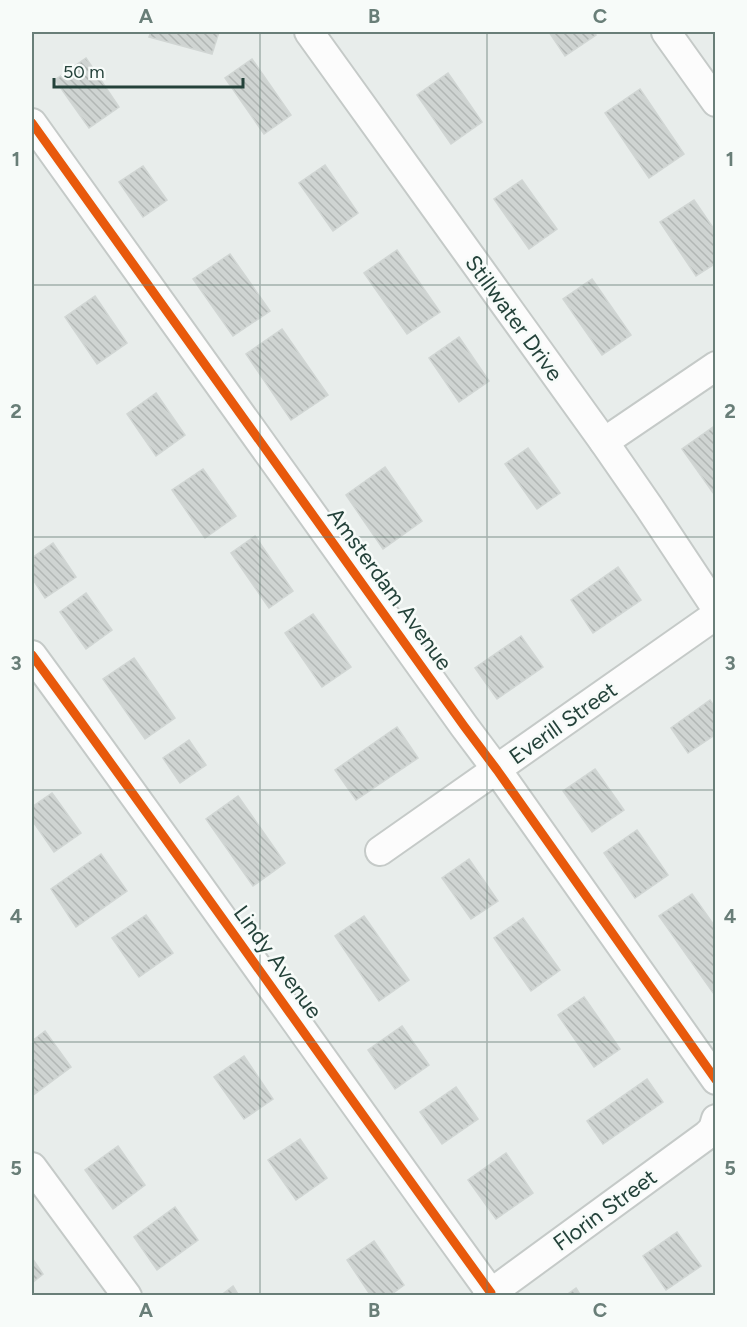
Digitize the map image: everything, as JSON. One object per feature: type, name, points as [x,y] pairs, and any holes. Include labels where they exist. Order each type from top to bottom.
[{"type":"street","name":"Stillwater Drive","points":[[309,32],[604,442],[716,608]]},
{"type":"street","points":[[666,32],[716,102]]},
{"type":"street","name":"Amsterdam Avenue","points":[[32,123],[497,770],[716,1080]]},
{"type":"street","points":[[604,442],[716,366]]},
{"type":"street","name":"Everill Street","points":[[380,851],[716,615]]},
{"type":"street","name":"Lindy Avenue","points":[[32,655],[489,1294]]},
{"type":"street","name":"Florin Street","points":[[489,1294],[707,1135],[713,1129],[716,1119]]},
{"type":"street","points":[[32,1167],[127,1296]]},
{"type":"building","points":[[151,32],[219,32],[212,54],[149,37]]},
{"type":"building","points":[[549,32],[594,32],[596,35],[565,56]]},
{"type":"building","points":[[86,58],[119,107],[89,128],[55,80]]},
{"type":"building","points":[[252,59],[291,115],[264,134],[225,78]]},
{"type":"building","points":[[448,73],[482,122],[451,144],[417,95]]},
{"type":"building","points":[[640,89],[684,154],[649,178],[605,113]]},
{"type":"building","points":[[325,165],[358,213],[333,231],[299,183]]},
{"type":"building","points":[[143,166],[167,200],[143,217],[119,182]]},
{"type":"building","points":[[522,180],[557,229],[529,249],[494,199]]},
{"type":"building","points":[[694,200],[716,232],[716,263],[696,276],[660,222]]},
{"type":"building","points":[[397,250],[440,312],[407,334],[364,273]]},
{"type":"building","points":[[230,254],[270,311],[233,336],[193,279]]},
{"type":"building","points":[[592,279],[631,335],[602,355],[563,299]]},
{"type":"building","points":[[95,296],[127,343],[97,364],[65,317]]},
{"type":"building","points":[[282,329],[328,395],[291,420],[246,354]]},
{"type":"building","points":[[459,337],[489,381],[459,402],[429,358]]},
{"type":"building","points":[[156,393],[185,435],[156,456],[127,414]]},
{"type":"building","points":[[716,425],[716,497],[682,449]]},
{"type":"building","points":[[528,448],[560,493],[537,509],[505,464]]},
{"type":"building","points":[[385,467],[422,521],[383,549],[346,495]]},
{"type":"building","points":[[203,469],[236,516],[205,538],[172,490]]},
{"type":"building","points":[[255,536],[293,591],[269,608],[231,553]]},
{"type":"building","points":[[53,543],[76,577],[45,598],[32,578],[32,558]]},
{"type":"building","points":[[618,567],[641,600],[593,633],[571,600]]},
{"type":"building","points":[[86,593],[112,630],[86,649],[60,612]]},
{"type":"building","points":[[313,614],[351,667],[322,687],[285,633]]},
{"type":"building","points":[[521,636],[543,667],[497,699],[475,668]]},
{"type":"building","points":[[134,658],[175,718],[145,739],[103,679]]},
{"type":"building","points":[[710,700],[716,709],[716,734],[688,753],[671,728]]},
{"type":"building","points":[[397,727],[418,758],[356,800],[335,770]]},
{"type":"building","points":[[189,740],[206,765],[180,783],[163,758]]},
{"type":"building","points":[[595,769],[624,810],[592,832],[563,791]]},
{"type":"building","points":[[52,793],[81,833],[54,852],[32,820],[32,807]]},
{"type":"building","points":[[238,796],[285,863],[253,886],[206,819]]},
{"type":"building","points":[[637,830],[668,875],[635,898],[604,853]]},
{"type":"building","points":[[101,854],[127,891],[76,927],[51,889]]},
{"type":"building","points":[[469,859],[498,901],[471,919],[442,878]]},
{"type":"building","points":[[692,894],[716,928],[716,997],[659,916]]},
{"type":"building","points":[[146,915],[173,953],[139,977],[112,938]]},
{"type":"building","points":[[364,916],[409,980],[379,1001],[335,936]]},
{"type":"building","points":[[523,918],[560,970],[531,991],[494,938]]},
{"type":"building","points":[[584,997],[620,1049],[594,1067],[558,1015]]},
{"type":"building","points":[[402,1026],[429,1065],[395,1089],[368,1050]]},
{"type":"building","points":[[45,1031],[71,1067],[32,1096],[32,1041]]},
{"type":"building","points":[[244,1056],[273,1099],[244,1119],[214,1077]]},
{"type":"building","points":[[647,1079],[663,1102],[603,1144],[587,1121]]},
{"type":"building","points":[[456,1087],[478,1119],[442,1144],[420,1112]]},
{"type":"building","points":[[300,1139],[327,1178],[296,1200],[268,1160]]},
{"type":"building","points":[[118,1146],[145,1185],[113,1209],[85,1170]]},
{"type":"building","points":[[506,1153],[533,1193],[496,1219],[468,1180]]},
{"type":"building","points":[[175,1207],[198,1240],[157,1270],[134,1237]]},
{"type":"building","points":[[677,1232],[701,1266],[666,1290],[643,1256]]},
{"type":"building","points":[[374,1241],[404,1285],[389,1296],[371,1296],[347,1260]]},
{"type":"building","points":[[32,1258],[43,1274],[32,1283]]},
{"type":"building","points":[[233,1286],[239,1296],[220,1296]]},
{"type":"building","points":[[576,1288],[581,1296],[565,1296]]},
{"type":"cycle path","points":[[32,123],[497,770],[716,1080]]},
{"type":"cycle path","points":[[32,655],[491,1293]]}]
